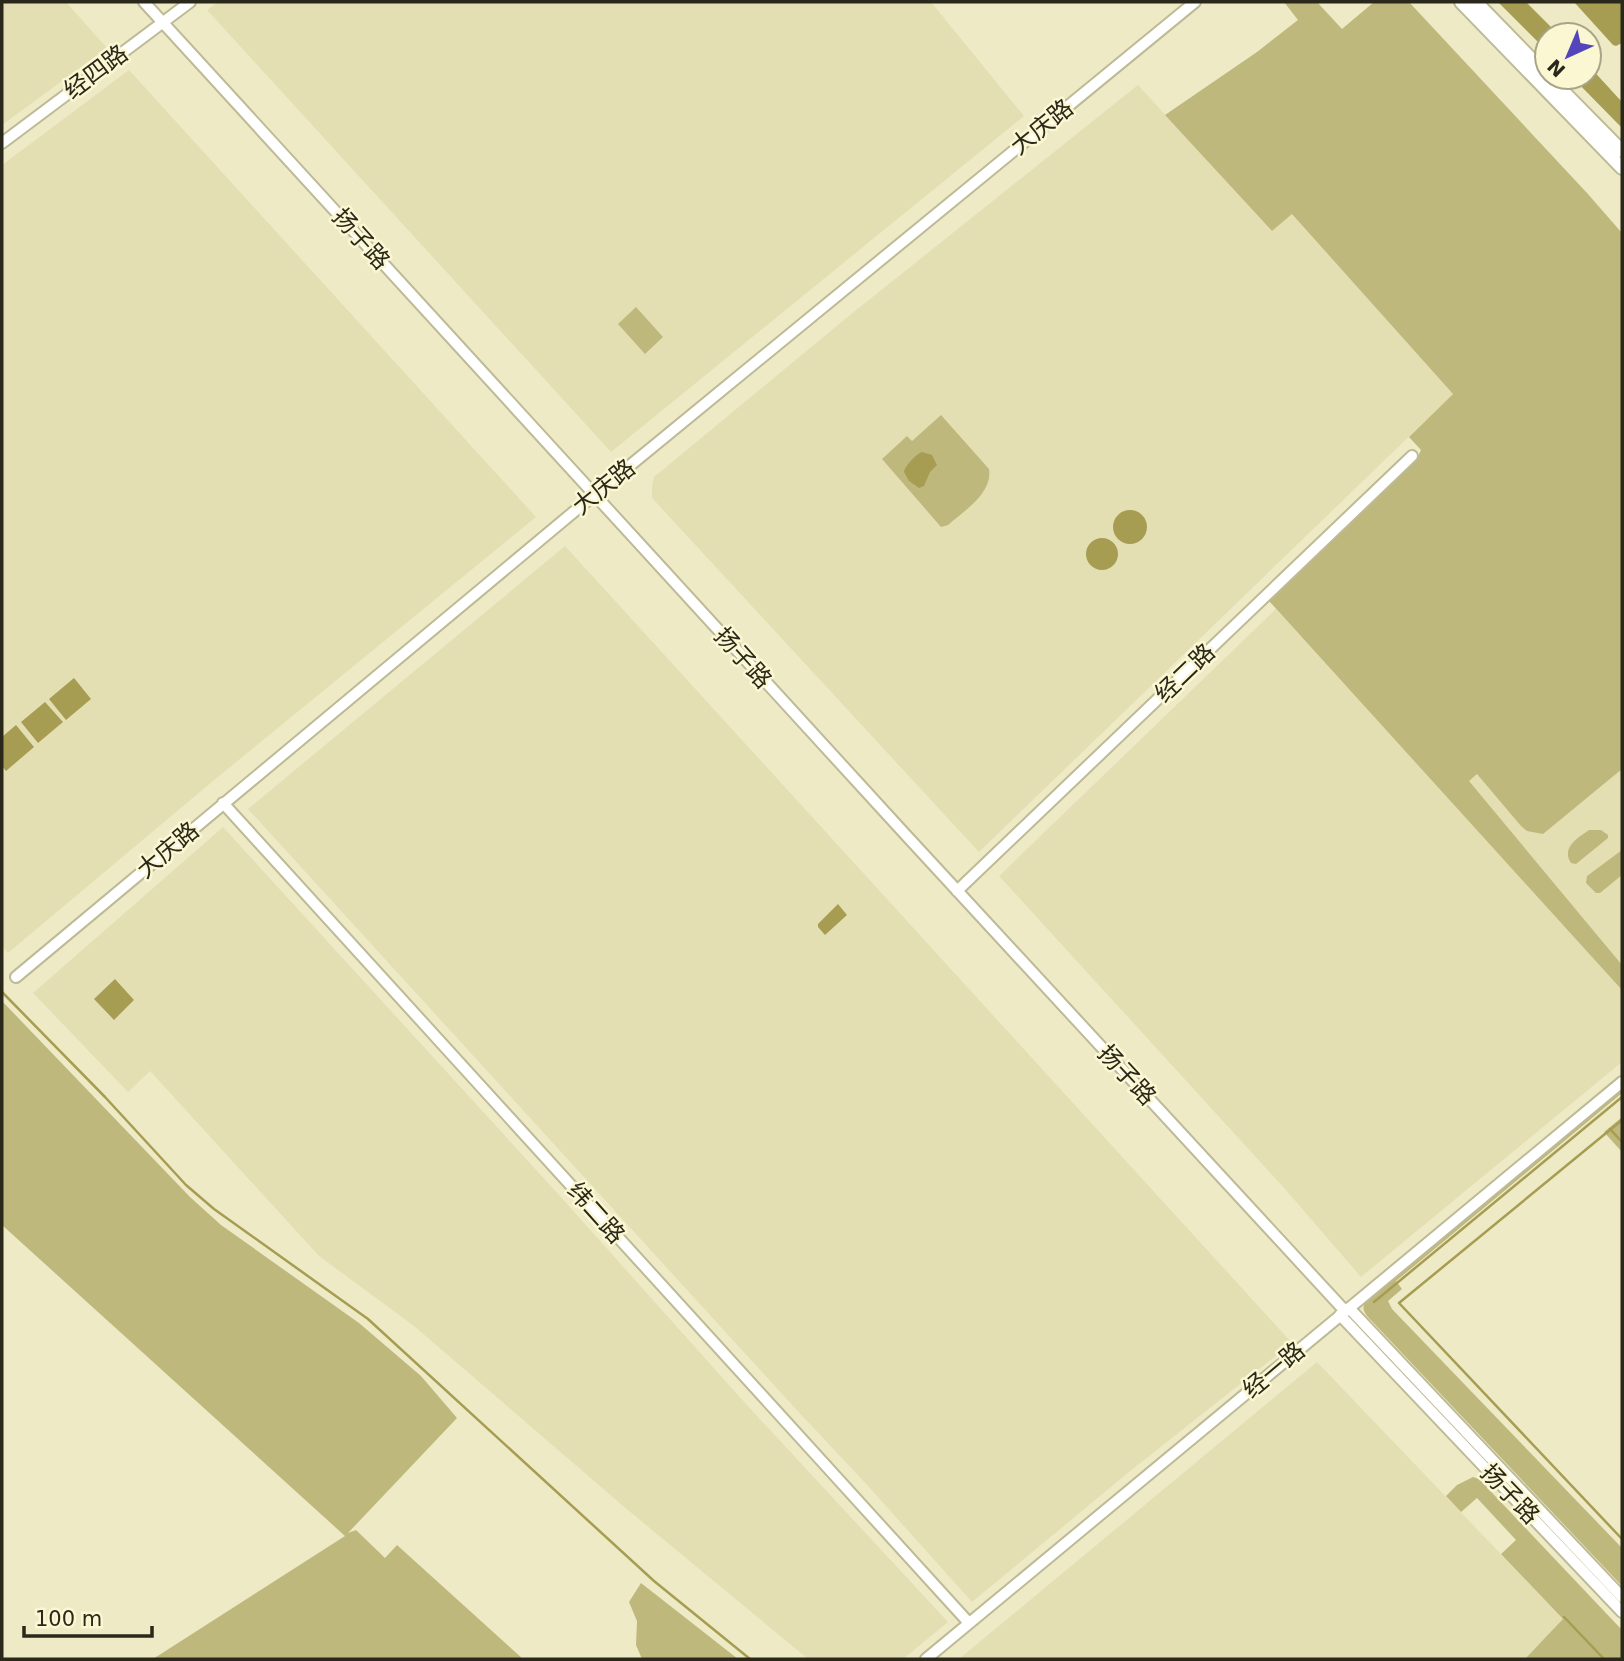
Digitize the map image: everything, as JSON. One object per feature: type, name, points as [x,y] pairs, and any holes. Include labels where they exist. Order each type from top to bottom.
[{"type":"main road","points":[[1461,2],[1622,168]]},
{"type":"main road","points":[[1476,2],[1533,61]]},
{"type":"main road","points":[[1563,91],[1622,151]]},
{"type":"street","name":"扬子路","points":[[144,2],[957,891],[1622,1612]]},
{"type":"street","name":"经四路","points":[[2,143],[190,2]]},
{"type":"street","name":"大庆路","points":[[16,977],[594,495],[1195,2]]},
{"type":"street","name":"经二路","points":[[957,891],[1412,456]]},
{"type":"street","name":"纬二路","points":[[223,803],[969,1623]]},
{"type":"street","name":"经一路","points":[[926,1659],[1622,1082]]},
{"type":"street","name":"扬子路","points":[[1345,1311],[1622,1597]]},
{"type":"shaded area","points":[[2,2],[66,2],[107,48],[2,125]]},
{"type":"shaded area","points":[[218,2],[931,2],[1024,116],[611,452],[207,10]]},
{"type":"shaded area","points":[[1284,2],[1317,2],[1342,29],[1374,2],[1409,2],[1622,233],[1622,769],[1543,834],[1527,831],[1521,826],[1477,774],[1469,781],[1622,965],[1622,990],[1269,601],[1416,461],[1421,450],[1409,437],[1453,394],[1292,214],[1272,231],[1165,115],[1257,52],[1298,20]]},
{"type":"shaded area","points":[[1498,2],[1526,2],[1545,21],[1533,21],[1533,37]]},
{"type":"shaded area","points":[[1574,2],[1622,2],[1622,43],[1613,45],[1603,34],[1603,21],[1591,21]]},
{"type":"shaded area","points":[[129,70],[536,517],[8,953],[2,946],[2,165]]},
{"type":"shaded area","points":[[1603,81],[1622,102],[1622,128],[1586,91],[1603,91]]},
{"type":"shaded area","points":[[1138,85],[1272,231],[1292,213],[1453,394],[979,852],[652,498],[652,486],[654,477],[850,315]]},
{"type":"shaded area","points":[[636,307],[663,337],[645,354],[618,324]]},
{"type":"shaded area","points":[[941,415],[989,469],[989,478],[987,486],[976,501],[948,525],[941,527],[882,459],[907,436],[912,441]]},
{"type":"shaded area","points":[[922,452],[932,455],[937,465],[930,472],[924,486],[919,488],[909,481],[904,472],[911,461]]},
{"type":"shaded area","points":[[1130,510],[1142,515],[1147,527],[1142,539],[1130,544],[1118,539],[1113,527],[1118,515]]},
{"type":"shaded area","points":[[1102,538],[1113,543],[1118,554],[1113,565],[1102,570],[1091,565],[1086,554],[1091,543]]},
{"type":"shaded area","points":[[565,546],[1292,1343],[1129,1472],[972,1602],[248,809]]},
{"type":"shaded area","points":[[1276,609],[1448,797],[1622,654],[1622,1062],[1361,1277],[1285,1189],[999,876]]},
{"type":"shaded area","points":[[74,678],[91,699],[66,720],[49,699]]},
{"type":"shaded area","points":[[45,702],[63,722],[38,743],[21,722]]},
{"type":"shaded area","points":[[16,725],[34,747],[6,771],[2,766],[2,737]]},
{"type":"shaded area","points":[[223,827],[746,1404],[948,1622],[903,1659],[808,1659],[629,1511],[414,1326],[319,1256],[150,1071],[128,1092],[33,993]]},
{"type":"shaded area","points":[[1589,830],[1601,830],[1608,838],[1576,864],[1571,863],[1568,858],[1569,848]]},
{"type":"shaded area","points":[[1622,850],[1622,875],[1600,893],[1596,893],[1586,883],[1587,876]]},
{"type":"shaded area","points":[[838,904],[847,915],[825,935],[818,924]]},
{"type":"shaded area","points":[[115,979],[134,1000],[114,1020],[94,999]]},
{"type":"shaded area","points":[[2,1001],[190,1197],[221,1225],[359,1323],[421,1376],[457,1418],[348,1533],[356,1530],[385,1558],[397,1545],[523,1659],[153,1659],[345,1536],[2,1225]]},
{"type":"shaded area","points":[[1622,1088],[1622,1093],[1396,1281],[1402,1289],[1388,1301],[1392,1309],[1622,1548],[1622,1586],[1367,1316],[1364,1305]]},
{"type":"shaded area","points":[[1622,1117],[1622,1152],[1604,1132]]},
{"type":"shaded area","points":[[1317,1362],[1564,1620],[1525,1659],[959,1659]]},
{"type":"shaded area","points":[[1473,1477],[1479,1479],[1622,1630],[1622,1659],[1525,1659],[1563,1619],[1501,1554],[1516,1540],[1477,1498],[1461,1512],[1446,1496],[1457,1485]]},
{"type":"shaded area","points":[[641,1583],[738,1659],[642,1659],[636,1645],[637,1621],[629,1602]]},
{"type":"waterway","points":[[2,992],[186,1185],[214,1209],[368,1319],[654,1581],[750,1659]]},
{"type":"waterway","points":[[1374,1302],[1622,1097]]},
{"type":"waterway","points":[[1622,1120],[1399,1303],[1622,1539]]},
{"type":"waterway","points":[[1610,1129],[1622,1142]]},
{"type":"waterway","points":[[1564,1617],[1604,1659]]}]
